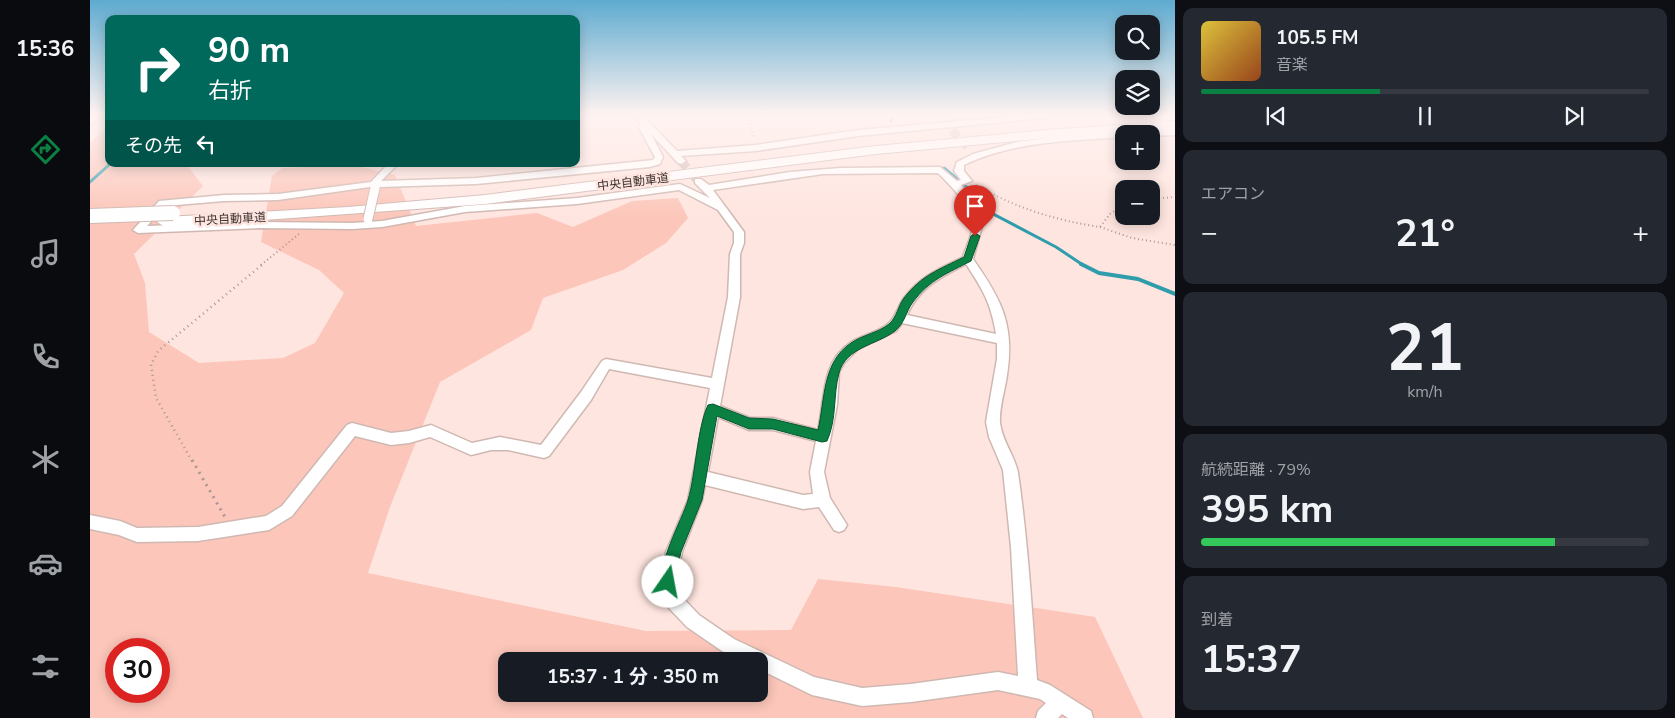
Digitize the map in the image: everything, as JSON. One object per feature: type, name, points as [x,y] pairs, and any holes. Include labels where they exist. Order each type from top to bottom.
[{"type":"highway","name":"中央自動車道","points":[[90,224],[380,201],[528,186],[822,150]]},
{"type":"highway","name":"中央自動車道","points":[[90,216],[169,218],[284,217],[415,207],[890,150]]},
{"type":"street","points":[[655,150],[659,157],[657,162],[650,164],[476,181],[374,186],[278,197],[224,198],[162,203],[138,230],[309,226],[367,222],[382,224],[465,209],[577,201],[680,187],[722,209]]},
{"type":"street","points":[[671,150],[678,157],[743,150]]},
{"type":"street","points":[[970,150],[976,156]]},
{"type":"street","points":[[839,525],[822,500],[817,470],[822,449],[822,437],[830,405],[833,372],[840,360],[854,346],[892,328],[900,318],[907,302],[925,281],[968,259],[978,223],[961,182],[960,164],[976,156],[1004,150]]},
{"type":"street","points":[[367,222],[376,180],[390,167]]},
{"type":"street","points":[[961,182],[940,170],[909,173],[840,171],[703,184],[739,232],[739,243],[735,254],[734,297],[700,477],[695,500],[674,552],[668,582],[674,600],[693,621],[728,645],[812,686],[862,697],[911,693],[998,681],[1044,691],[1084,718]]},
{"type":"street","points":[[968,259],[991,293],[998,312],[1004,340],[1003,359],[993,422],[996,437],[1010,470],[1020,547],[1028,687]]},
{"type":"street","points":[[900,318],[1004,340]]},
{"type":"street","points":[[90,522],[120,528],[137,535],[198,534],[269,523],[287,511],[352,429],[381,439],[405,440],[430,431],[471,449],[488,444],[506,442],[544,452],[586,396],[606,364],[717,384]]},
{"type":"street","points":[[713,409],[749,424],[773,424],[822,437]]},
{"type":"street","points":[[700,477],[804,502],[822,500]]},
{"type":"street","points":[[1045,718],[1060,702]]},
{"type":"path","points":[[961,182],[1002,202],[1045,219],[1100,227],[1132,238],[1175,245]]},
{"type":"path","points":[[1160,198],[1175,197]]},
{"type":"path","points":[[1100,227],[1115,211]]},
{"type":"path","points":[[232,528],[156,398],[151,365],[158,351],[309,226]]},
{"type":"shaded area","points":[[90,150],[105,150],[105,167],[188,167],[203,186],[134,254],[145,283],[149,332],[199,363],[283,358],[315,343],[344,293],[319,270],[261,242],[272,176],[282,168],[361,167],[395,175],[416,226],[537,213],[573,227],[632,201],[678,198],[688,218],[666,243],[623,270],[543,298],[531,330],[440,382],[390,507],[368,573],[646,631],[791,630],[818,579],[896,587],[1095,617],[1143,718],[90,718]]},
{"type":"waterway","points":[[90,182],[107,167]]},
{"type":"waterway","points":[[944,168],[970,190],[976,205],[1056,247],[1083,265]]},
{"type":"waterway","points":[[1083,265],[1099,273],[1138,279],[1175,294]]},
{"type":"tunnel","points":[[681,161],[698,181]]},
{"type":"route","points":[[668,582],[674,552],[695,500],[713,409],[749,424],[773,424],[799,429],[822,437],[830,405],[833,372],[840,360],[854,346],[892,328],[901,316],[907,302],[925,281],[968,259],[975,236]]}]
